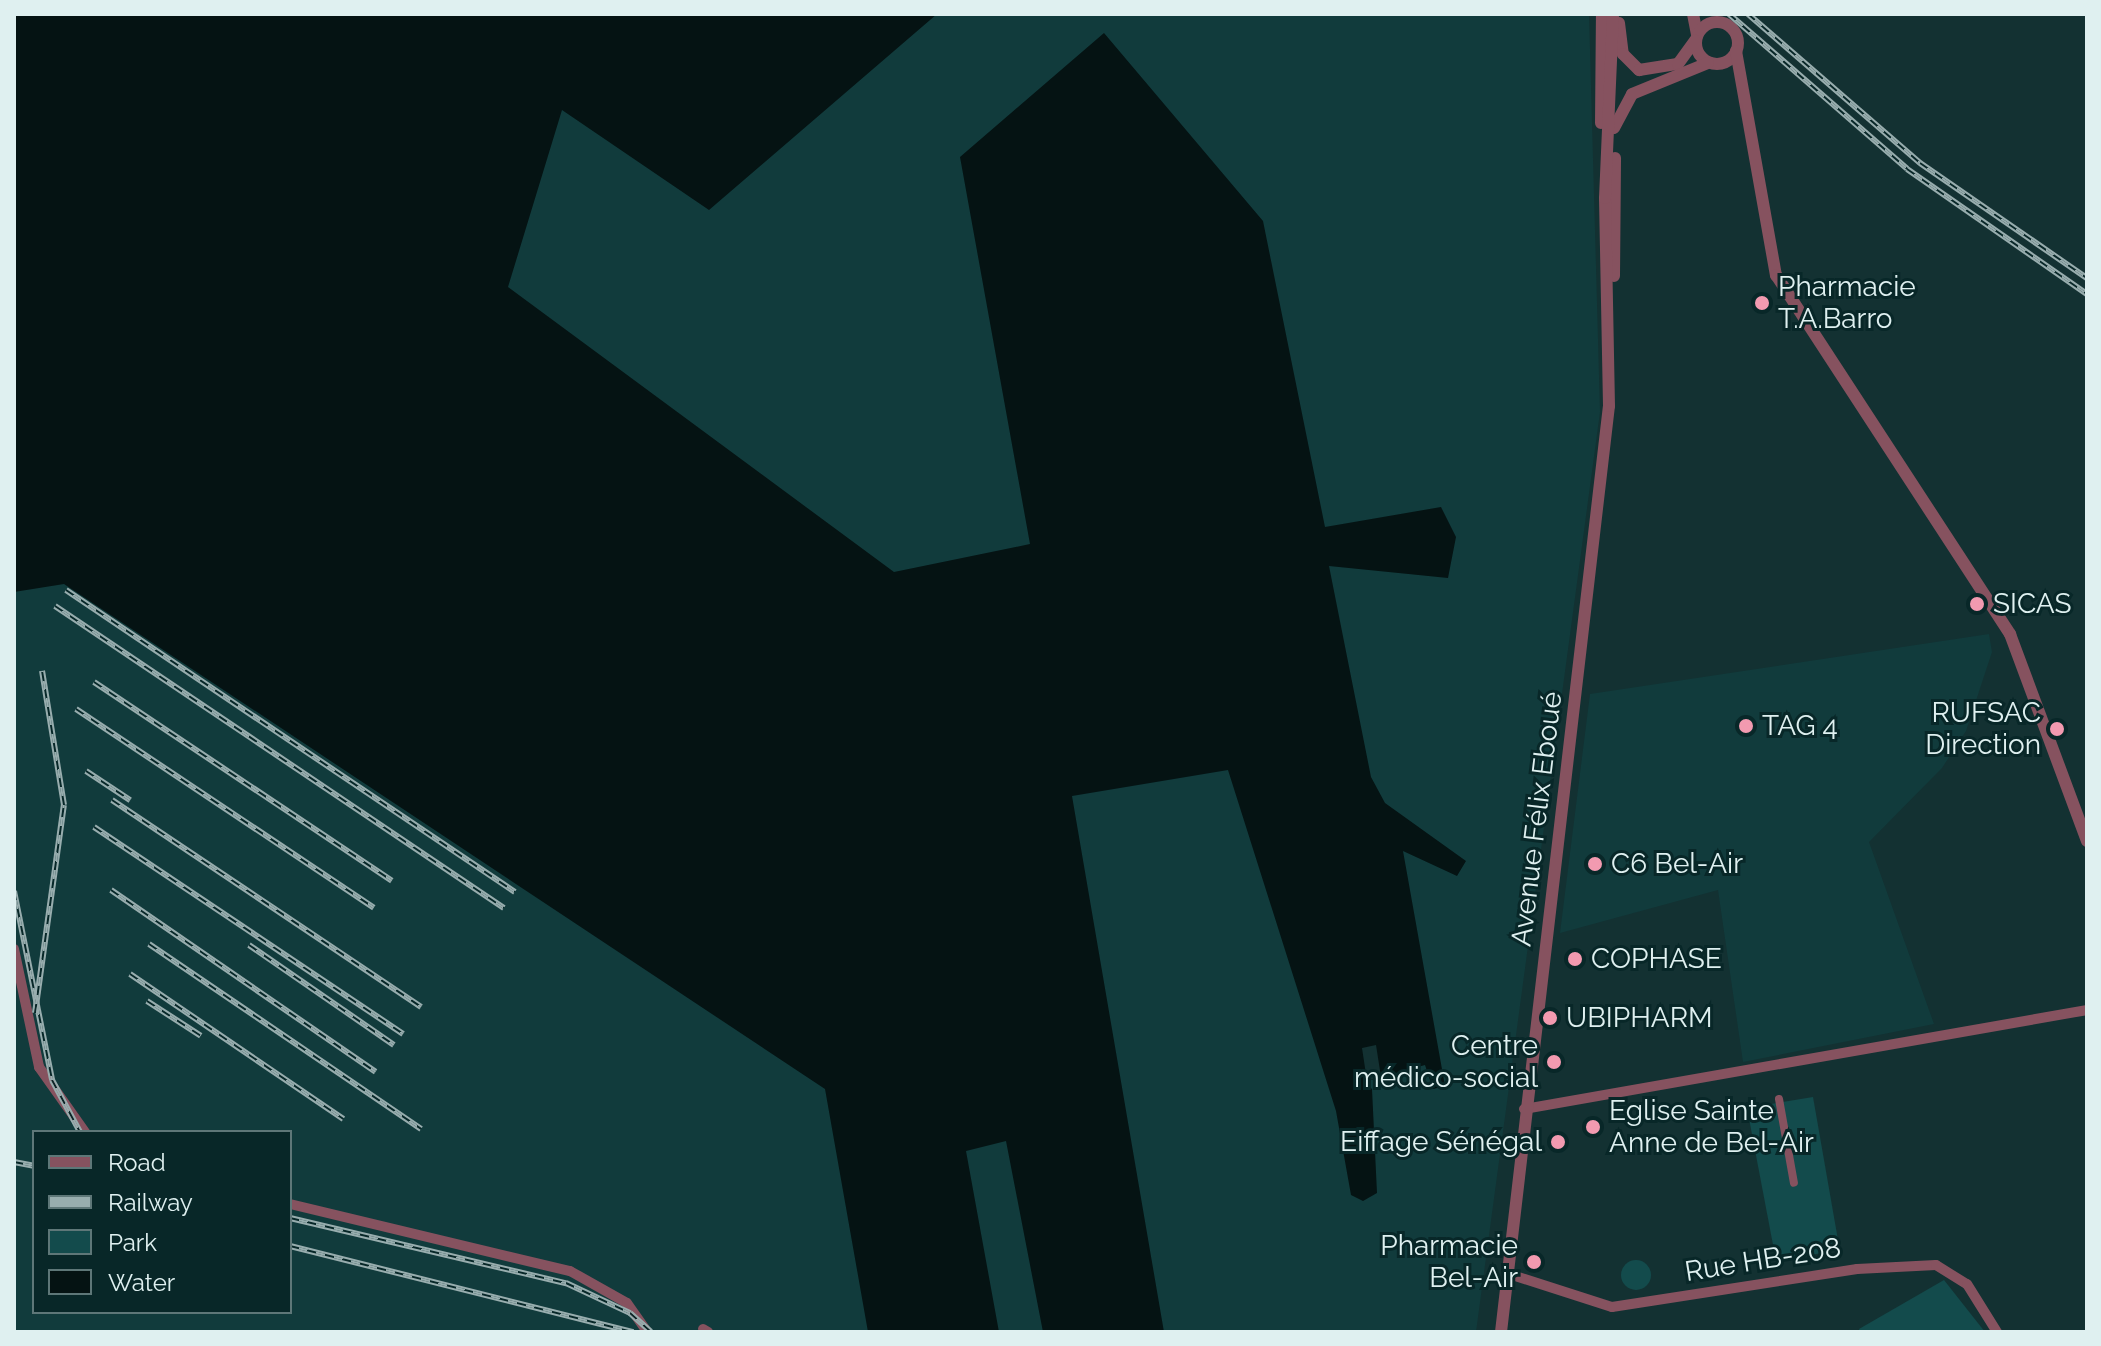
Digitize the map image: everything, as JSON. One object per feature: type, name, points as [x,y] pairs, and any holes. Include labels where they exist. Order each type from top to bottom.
[{"type":"street","points":[[1602,14],[1605,198]]},
{"type":"street","name":"Avenue Félix Eboué","points":[[1610,312],[1605,198],[1616,47],[1615,14]]},
{"type":"street","points":[[1693,14],[1696,38],[1712,64],[1743,83]]},
{"type":"street","points":[[1708,14],[1736,34],[1765,245],[1776,275],[2010,634],[2087,841]]},
{"type":"street","points":[[1639,70],[1678,64],[1696,38],[1722,22]]},
{"type":"street","points":[[1616,47],[1639,70]]},
{"type":"street","points":[[1612,86],[1634,93],[1712,64],[1736,51]]},
{"type":"street","points":[[1614,128],[1634,93],[1639,70]]},
{"type":"street","name":"Avenue Félix Eboué","points":[[1501,1332],[1524,1109],[1609,406],[1612,86]]},
{"type":"street","points":[[14,949],[39,1067],[84,1130]]},
{"type":"street","points":[[1524,1109],[2087,1010]]},
{"type":"street","points":[[1779,1099],[1794,1183]]},
{"type":"street","points":[[292,1204],[570,1271],[627,1303],[647,1332]]},
{"type":"street","name":"Rue HB-208","points":[[1509,1274],[1612,1307],[1857,1269],[1936,1265],[1967,1284],[1997,1332]]},
{"type":"shaded area","points":[[14,14],[1589,14],[1600,412],[1476,1332],[14,1332]]},
{"type":"shaded area","points":[[1989,634],[1992,652],[1966,731],[1942,768],[1869,842],[1934,1024],[1743,1062],[1718,890],[1560,933],[1590,694]]},
{"type":"green space","points":[[1813,1097],[1838,1240],[1828,1252],[1786,1259],[1774,1250],[1747,1108]]},
{"type":"green space","points":[[1636,1260],[1647,1264],[1651,1275],[1647,1286],[1636,1290],[1625,1286],[1621,1275],[1625,1264]]},
{"type":"green space","points":[[1944,1280],[1985,1332],[1860,1332],[1859,1329]]},
{"type":"water","points":[[14,14],[937,14],[709,210],[562,110],[508,287],[894,572],[1030,544],[960,157],[1104,33],[1263,221],[1325,527],[1441,507],[1456,537],[1448,578],[1329,566],[1371,777],[1385,803],[1466,861],[1457,876],[1403,851],[1445,1086],[1433,1089],[1425,1065],[1364,1082],[1372,1089],[1377,1193],[1363,1201],[1351,1195],[1336,1111],[1228,770],[1072,796],[1164,1332],[1043,1332],[1006,1141],[966,1151],[999,1332],[868,1332],[825,1089],[64,584],[14,592]]},
{"type":"pier","points":[[1376,1045],[1381,1077],[1367,1081],[1362,1048]]},
{"type":"railway","points":[[1729,14],[1907,169],[2087,294]]},
{"type":"railway","points":[[1748,14],[1920,163],[2087,278]]},
{"type":"railway","points":[[66,590],[515,892]]},
{"type":"railway","points":[[55,606],[504,908]]},
{"type":"railway","points":[[35,1013],[64,805],[42,671]]},
{"type":"railway","points":[[94,682],[392,881]]},
{"type":"railway","points":[[76,709],[374,908]]},
{"type":"railway","points":[[86,771],[130,800]]},
{"type":"railway","points":[[112,800],[421,1007]]},
{"type":"railway","points":[[94,827],[403,1034]]},
{"type":"railway","points":[[111,890],[376,1072]]},
{"type":"railway","points":[[14,891],[52,1080],[79,1130]]},
{"type":"railway","points":[[149,944],[421,1129]]},
{"type":"railway","points":[[249,945],[394,1045]]},
{"type":"railway","points":[[130,974],[343,1119]]},
{"type":"railway","points":[[147,1001],[201,1036]]},
{"type":"railway","points":[[14,1162],[32,1166]]},
{"type":"railway","points":[[292,1218],[566,1283],[630,1313],[651,1332]]},
{"type":"railway","points":[[292,1247],[633,1332]]},
{"type":"place","name":"Pharmacie T.A.Barro","points":[[1762,303]]},
{"type":"place","name":"SICAS","points":[[1977,604]]},
{"type":"place","name":"TAG 4","points":[[1746,726]]},
{"type":"place","name":"RUFSAC Direction","points":[[2057,729]]},
{"type":"place","name":"C6 Bel-Air","points":[[1595,864]]},
{"type":"place","name":"COPHASE","points":[[1575,959]]},
{"type":"place","name":"UBIPHARM","points":[[1550,1018]]},
{"type":"place","name":"Centre médico-social","points":[[1554,1062]]},
{"type":"place","name":"Eglise Sainte Anne de Bel-Air","points":[[1593,1127]]},
{"type":"place","name":"Eiffage Sénégal","points":[[1558,1142]]},
{"type":"place","name":"Pharmacie Bel-Air","points":[[1534,1262]]}]
